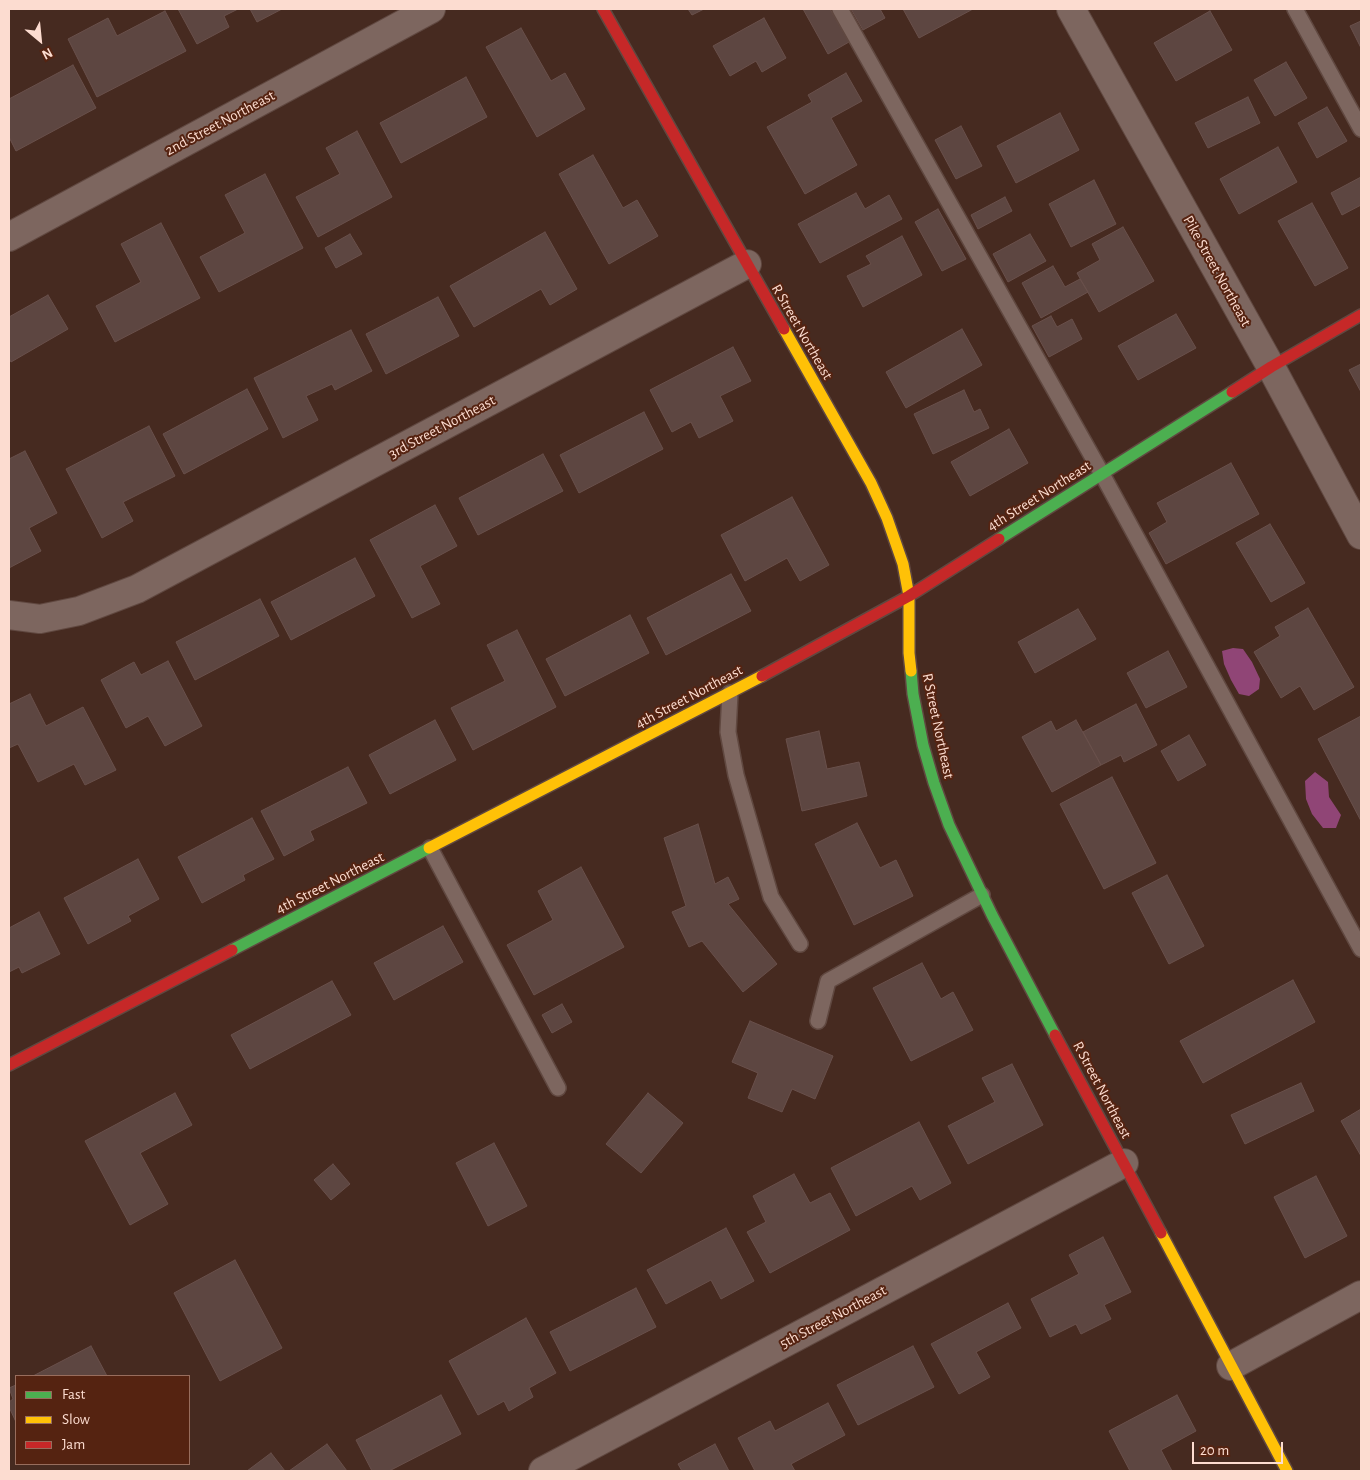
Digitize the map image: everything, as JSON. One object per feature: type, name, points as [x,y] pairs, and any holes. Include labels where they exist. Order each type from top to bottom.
[{"type":"street","name":"2nd Street Northeast","points":[[9,237],[431,9]]},
{"type":"street","name":"R Street Northeast","points":[[603,9],[871,483],[887,518],[903,564],[910,596],[909,653],[913,694],[934,783],[949,825],[982,895],[1287,1471]]},
{"type":"street","name":"Pike Street Northeast","points":[[1071,9],[1271,367],[1361,535]]},
{"type":"street","name":"3rd Street Northeast","points":[[9,615],[40,619],[50,617],[78,611],[137,589],[746,264]]},
{"type":"street","name":"4th Street Northeast","points":[[9,1065],[730,693],[910,596],[1271,367],[1361,315]]},
{"type":"street","name":"5th Street Northeast","points":[[542,1471],[1124,1163]]},
{"type":"street","points":[[1231,1366],[1361,1295]]},
{"type":"lane","points":[[840,9],[1102,474],[1361,949]]},
{"type":"lane","points":[[1295,9],[1361,129]]},
{"type":"lane","points":[[730,693],[728,732],[736,775],[770,897],[800,944]]},
{"type":"lane","points":[[430,848],[558,1088]]},
{"type":"lane","points":[[818,1020],[828,981],[982,895]]},
{"type":"shaded area","points":[[1233,648],[1243,649],[1260,679],[1259,689],[1249,696],[1239,694],[1224,664],[1222,651]]},
{"type":"shaded area","points":[[1315,772],[1328,782],[1329,797],[1341,815],[1336,828],[1323,828],[1312,814],[1306,799],[1305,781]]},
{"type":"building","points":[[178,9],[238,9],[224,16],[229,27],[197,44]]},
{"type":"building","points":[[250,9],[282,9],[257,22]]},
{"type":"building","points":[[688,9],[704,9],[692,15]]},
{"type":"building","points":[[803,9],[830,9],[849,42],[828,54]]},
{"type":"building","points":[[851,9],[880,9],[885,18],[863,30]]},
{"type":"building","points":[[903,9],[973,9],[919,38]]},
{"type":"building","points":[[165,11],[186,51],[97,97],[68,39],[108,18],[117,36]]},
{"type":"building","points":[[1210,11],[1232,50],[1176,81],[1154,43]]},
{"type":"building","points":[[764,18],[786,58],[762,72],[756,61],[730,76],[713,46]]},
{"type":"building","points":[[1361,21],[1361,48],[1350,26]]},
{"type":"building","points":[[521,28],[551,81],[565,73],[585,109],[537,137],[486,47]]},
{"type":"building","points":[[1286,62],[1307,98],[1275,116],[1254,80]]},
{"type":"building","points":[[73,65],[96,108],[16,151],[9,137],[9,99]]},
{"type":"building","points":[[846,73],[862,101],[831,118],[857,165],[805,194],[767,127],[812,102],[808,95]]},
{"type":"building","points":[[466,77],[487,117],[401,163],[380,123]]},
{"type":"building","points":[[1248,97],[1260,123],[1208,148],[1195,123]]},
{"type":"building","points":[[1327,107],[1347,141],[1317,158],[1298,123]]},
{"type":"building","points":[[1060,113],[1079,150],[1016,183],[997,146]]},
{"type":"building","points":[[961,126],[982,166],[956,179],[935,140]]},
{"type":"building","points":[[357,131],[392,197],[318,237],[296,197],[340,174],[326,148]]},
{"type":"building","points":[[1278,147],[1297,182],[1239,214],[1220,179]]},
{"type":"building","points":[[593,155],[623,208],[637,200],[658,236],[609,264],[559,174]]},
{"type":"building","points":[[265,174],[303,248],[219,292],[200,257],[245,233],[225,195]]},
{"type":"building","points":[[1361,177],[1361,205],[1342,215],[1331,193]]},
{"type":"building","points":[[1094,180],[1116,224],[1071,247],[1049,204]]},
{"type":"building","points":[[856,193],[865,209],[889,195],[902,219],[820,263],[798,224]]},
{"type":"building","points":[[1005,197],[1012,211],[978,229],[971,215]]},
{"type":"building","points":[[1312,203],[1348,268],[1315,286],[1278,221]]},
{"type":"building","points":[[938,209],[966,259],[942,271],[915,222]]},
{"type":"building","points":[[161,223],[200,298],[115,342],[96,306],[141,282],[121,244]]},
{"type":"building","points":[[1123,227],[1154,281],[1099,312],[1077,273],[1100,260],[1092,244]]},
{"type":"building","points":[[545,232],[577,289],[550,305],[541,289],[474,327],[450,286]]},
{"type":"building","points":[[350,234],[362,254],[336,268],[325,248]]},
{"type":"building","points":[[1030,234],[1046,261],[1008,282],[993,254]]},
{"type":"building","points":[[902,236],[922,275],[863,307],[847,276],[871,264],[866,256]]},
{"type":"building","points":[[1053,266],[1065,287],[1080,279],[1088,292],[1041,318],[1022,283]]},
{"type":"building","points":[[48,295],[68,329],[11,362],[9,358],[9,317]]},
{"type":"building","points":[[438,297],[459,336],[386,374],[366,334]]},
{"type":"building","points":[[1176,314],[1196,348],[1138,380],[1118,346]]},
{"type":"building","points":[[1051,316],[1057,327],[1072,319],[1082,339],[1049,357],[1032,326]]},
{"type":"building","points":[[962,329],[982,365],[906,408],[886,372]]},
{"type":"building","points":[[351,330],[372,371],[335,390],[332,384],[306,396],[318,420],[283,438],[254,378]]},
{"type":"building","points":[[733,347],[751,381],[720,396],[733,421],[699,438],[691,422],[672,432],[650,390]]},
{"type":"building","points":[[1361,364],[1361,392],[1349,370]]},
{"type":"building","points":[[247,389],[268,429],[184,474],[163,434]]},
{"type":"building","points":[[964,390],[974,412],[980,409],[989,428],[933,454],[914,414]]},
{"type":"building","points":[[644,412],[663,449],[579,493],[560,455]]},
{"type":"building","points":[[149,426],[175,476],[123,502],[133,521],[102,538],[66,469]]},
{"type":"building","points":[[1009,429],[1028,463],[970,496],[951,462]]},
{"type":"building","points":[[25,451],[57,513],[29,528],[41,551],[9,568],[9,459]]},
{"type":"building","points":[[543,454],[563,491],[478,535],[459,498]]},
{"type":"building","points":[[1231,463],[1259,514],[1166,564],[1149,533],[1167,522],[1157,503]]},
{"type":"building","points":[[792,497],[829,565],[800,581],[787,558],[745,581],[721,535]]},
{"type":"building","points":[[435,505],[457,546],[420,566],[440,604],[412,618],[370,540]]},
{"type":"building","points":[[1270,524],[1305,583],[1271,602],[1236,543]]},
{"type":"building","points":[[355,558],[375,596],[291,640],[271,602]]},
{"type":"building","points":[[731,574],[751,611],[666,655],[647,618]]},
{"type":"building","points":[[260,599],[279,636],[195,680],[176,642]]},
{"type":"building","points":[[1308,608],[1354,687],[1314,710],[1300,686],[1281,698],[1254,652],[1280,636],[1275,627]]},
{"type":"building","points":[[1078,609],[1096,639],[1035,673],[1018,642]]},
{"type":"building","points":[[630,615],[649,653],[565,696],[546,659]]},
{"type":"building","points":[[517,630],[556,707],[473,750],[451,708],[505,681],[487,645]]},
{"type":"building","points":[[1168,651],[1187,687],[1146,708],[1127,673]]},
{"type":"building","points":[[168,661],[202,726],[165,746],[148,716],[126,728],[101,680],[134,662],[141,675]]},
{"type":"building","points":[[30,694],[46,726],[83,707],[116,770],[85,785],[74,764],[38,782],[18,744],[9,748],[9,704]]},
{"type":"building","points":[[1136,704],[1157,745],[1124,762],[1121,755],[1101,765],[1083,732]]},
{"type":"building","points":[[1361,716],[1361,821],[1318,739]]},
{"type":"building","points":[[435,720],[456,760],[390,794],[369,755]]},
{"type":"building","points":[[1076,720],[1101,765],[1052,792],[1022,737],[1051,721],[1056,731]]},
{"type":"building","points":[[819,731],[827,769],[859,762],[867,796],[802,811],[786,739]]},
{"type":"building","points":[[1189,735],[1206,765],[1178,781],[1161,751]]},
{"type":"building","points":[[348,767],[367,803],[310,831],[314,840],[284,856],[261,811]]},
{"type":"building","points":[[1112,777],[1156,863],[1104,889],[1060,804]]},
{"type":"building","points":[[252,818],[274,859],[243,875],[245,880],[202,903],[178,857]]},
{"type":"building","points":[[857,823],[880,868],[896,860],[913,896],[854,925],[815,844]]},
{"type":"building","points":[[698,824],[715,884],[728,877],[739,899],[728,904],[777,964],[743,992],[702,941],[689,947],[672,912],[686,906],[664,838]]},
{"type":"building","points":[[138,859],[159,899],[128,916],[131,921],[88,944],[64,898]]},
{"type":"building","points":[[581,867],[624,947],[534,995],[507,945],[553,920],[538,891]]},
{"type":"building","points":[[1167,875],[1204,946],[1169,964],[1132,893]]},
{"type":"building","points":[[39,912],[60,954],[22,973],[19,967],[9,972],[9,928]]},
{"type":"building","points":[[443,926],[463,962],[394,1000],[374,963]]},
{"type":"building","points":[[922,963],[941,999],[953,992],[973,1030],[911,1061],[873,988]]},
{"type":"building","points":[[1293,980],[1315,1022],[1203,1083],[1180,1041]]},
{"type":"building","points":[[332,981],[351,1015],[250,1069],[231,1035]]},
{"type":"building","points":[[562,1004],[572,1022],[552,1033],[542,1015]]},
{"type":"building","points":[[750,1021],[833,1056],[815,1099],[792,1089],[782,1112],[748,1098],[758,1073],[732,1062]]},
{"type":"building","points":[[1012,1064],[1043,1125],[968,1164],[948,1126],[995,1102],[982,1078]]},
{"type":"building","points":[[1301,1083],[1314,1111],[1245,1144],[1231,1115]]},
{"type":"building","points":[[175,1093],[192,1125],[140,1153],[168,1204],[130,1225],[85,1141]]},
{"type":"building","points":[[648,1093],[683,1123],[641,1173],[606,1144]]},
{"type":"building","points":[[1361,1109],[1361,1156],[1341,1121]]},
{"type":"building","points":[[919,1122],[951,1183],[920,1200],[912,1186],[856,1216],[831,1168]]},
{"type":"building","points":[[494,1143],[527,1206],[488,1226],[456,1163]]},
{"type":"building","points":[[333,1164],[350,1184],[331,1200],[314,1180]]},
{"type":"building","points":[[794,1174],[810,1203],[830,1193],[850,1230],[770,1273],[747,1232],[766,1222],[753,1196]]},
{"type":"building","points":[[1316,1176],[1347,1236],[1305,1258],[1274,1197]]},
{"type":"building","points":[[726,1228],[754,1281],[721,1299],[711,1280],[666,1304],[647,1270]]},
{"type":"building","points":[[1103,1237],[1131,1292],[1104,1305],[1111,1319],[1081,1334],[1076,1324],[1050,1337],[1031,1299],[1079,1274],[1069,1255]]},
{"type":"building","points":[[235,1260],[282,1348],[220,1381],[174,1293]]},
{"type":"building","points":[[636,1288],[656,1327],[570,1371],[550,1332]]},
{"type":"building","points":[[1008,1303],[1021,1328],[976,1352],[990,1377],[959,1394],[931,1344]]},
{"type":"building","points":[[526,1318],[556,1373],[529,1388],[533,1397],[509,1411],[504,1401],[478,1415],[449,1361]]},
{"type":"building","points":[[91,1346],[106,1375],[35,1375]]},
{"type":"building","points":[[913,1346],[934,1387],[858,1425],[837,1385]]},
{"type":"building","points":[[15,1385],[15,1420],[9,1407],[9,1402],[13,1399],[9,1388]]},
{"type":"building","points":[[441,1395],[461,1434],[389,1471],[372,1471],[356,1440]]},
{"type":"building","points":[[1177,1395],[1196,1431],[1161,1450],[1172,1471],[1130,1471],[1109,1431]]},
{"type":"building","points":[[828,1403],[845,1435],[791,1464],[795,1471],[755,1471],[738,1438],[770,1421],[775,1431]]},
{"type":"building","points":[[327,1444],[347,1471],[289,1471]]},
{"type":"building","points":[[715,1444],[729,1471],[682,1471],[678,1464]]},
{"type":"building","points":[[271,1453],[285,1471],[247,1471]]},
{"type":"traffic: fast","points":[[999,539],[1232,392]]},
{"type":"traffic: fast","points":[[911,671],[913,694],[923,745],[949,825],[992,915],[1055,1035]]},
{"type":"traffic: fast","points":[[232,950],[429,848]]},
{"type":"traffic: slow","points":[[784,329],[871,483],[887,518],[903,564],[909,596],[909,653],[911,671]]},
{"type":"traffic: slow","points":[[429,848],[762,676]]},
{"type":"traffic: slow","points":[[1161,1233],[1287,1471]]},
{"type":"traffic: jam","points":[[603,9],[784,329]]},
{"type":"traffic: jam","points":[[1232,392],[1361,315]]},
{"type":"traffic: jam","points":[[762,676],[909,596],[999,539]]},
{"type":"traffic: jam","points":[[9,1065],[232,950]]},
{"type":"traffic: jam","points":[[1055,1035],[1161,1233]]}]
